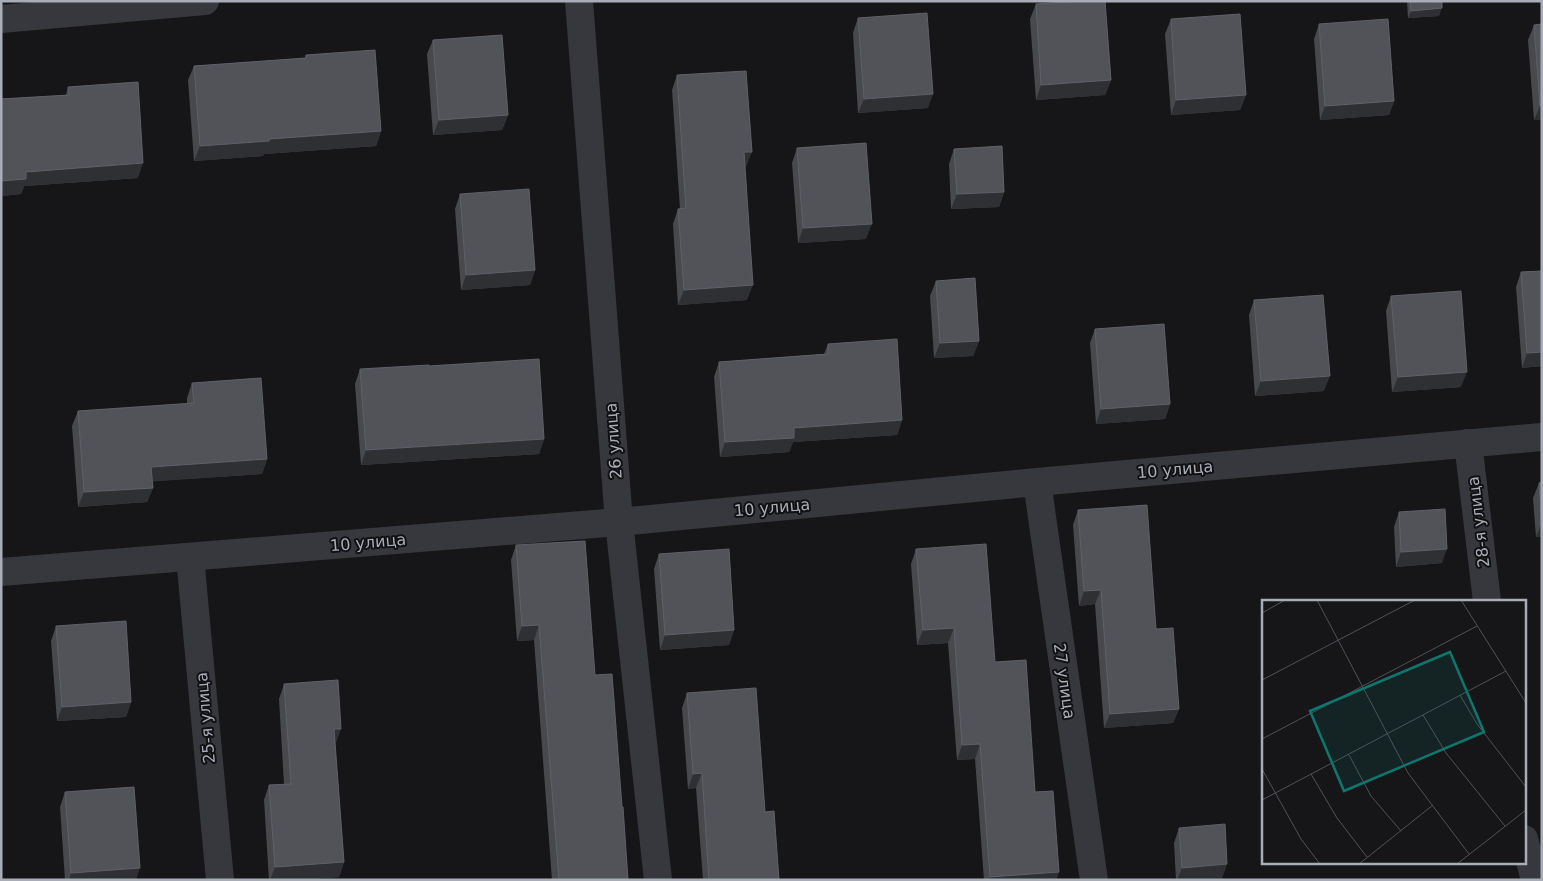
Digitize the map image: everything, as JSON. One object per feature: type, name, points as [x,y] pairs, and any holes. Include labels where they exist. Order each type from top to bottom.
[{"type":"street","points":[[1,19],[205,1]]},
{"type":"street","name":"26 улица","points":[[579,1],[619,522],[658,880]]},
{"type":"street","name":"10 улица","points":[[1,572],[619,522],[1542,437]]},
{"type":"street","name":"28-я улица","points":[[1468,443],[1487,600]]},
{"type":"street","name":"27 улица","points":[[1037,482],[1094,880]]},
{"type":"street","name":"25-я улица","points":[[190,557],[220,880]]},
{"type":"street","points":[[1526,846],[1535,880]]},
{"type":"building","points":[[1105,1],[1111,80],[1041,85],[1036,4]]},
{"type":"building","points":[[1410,1],[1442,1],[1442,8],[1411,11]]},
{"type":"building","points":[[927,13],[933,94],[864,99],[858,18]]},
{"type":"building","points":[[1240,14],[1246,95],[1176,100],[1171,19]]},
{"type":"building","points":[[1388,19],[1394,101],[1325,106],[1319,24]]},
{"type":"building","points":[[1542,24],[1542,105],[1540,106],[1534,25]]},
{"type":"building","points":[[502,35],[508,115],[439,120],[433,40]]},
{"type":"building","points":[[375,50],[381,131],[200,146],[194,66],[306,58],[306,55]]},
{"type":"building","points":[[746,71],[752,152],[744,152],[753,285],[684,290],[678,209],[686,208],[677,75]]},
{"type":"building","points":[[138,82],[143,163],[26,172],[26,179],[1,181],[1,99],[69,95],[68,87]]},
{"type":"building","points":[[866,143],[872,224],[803,228],[797,148]]},
{"type":"building","points":[[1002,146],[1004,192],[957,194],[954,149]]},
{"type":"building","points":[[529,189],[535,270],[466,275],[460,194]]},
{"type":"building","points":[[1542,271],[1542,352],[1527,353],[1521,272]]},
{"type":"building","points":[[975,278],[979,341],[940,343],[936,281]]},
{"type":"building","points":[[1461,291],[1467,372],[1398,377],[1391,296]]},
{"type":"building","points":[[1323,295],[1330,376],[1261,381],[1254,300]]},
{"type":"building","points":[[1164,324],[1170,404],[1101,409],[1095,329]]},
{"type":"building","points":[[897,339],[902,420],[794,428],[794,438],[725,442],[719,362],[828,354],[828,344]]},
{"type":"building","points":[[539,359],[544,439],[366,450],[360,369]]},
{"type":"building","points":[[261,378],[267,459],[151,467],[153,488],[84,492],[78,411],[194,403],[192,383]]},
{"type":"building","points":[[1542,482],[1542,522],[1539,483]]},
{"type":"building","points":[[1147,505],[1156,629],[1173,628],[1179,709],[1110,714],[1101,590],[1084,591],[1078,510]]},
{"type":"building","points":[[1445,509],[1447,549],[1401,552],[1399,512]]},
{"type":"building","points":[[585,541],[595,675],[612,674],[628,880],[559,880],[539,625],[522,626],[516,545]]},
{"type":"building","points":[[986,544],[995,662],[1026,660],[1035,792],[1053,791],[1059,872],[990,877],[980,744],[962,745],[954,628],[923,630],[916,549]]},
{"type":"building","points":[[729,549],[734,630],[665,635],[659,554]]},
{"type":"building","points":[[126,621],[131,702],[62,707],[56,626]]},
{"type":"building","points":[[338,680],[341,729],[334,729],[344,862],[275,867],[269,785],[291,784],[284,684]]},
{"type":"building","points":[[756,688],[765,812],[774,811],[779,880],[709,880],[702,773],[693,774],[687,693]]},
{"type":"building","points":[[134,787],[140,868],[71,873],[65,792]]},
{"type":"building","points":[[1225,824],[1227,864],[1182,868],[1179,828]]}]
